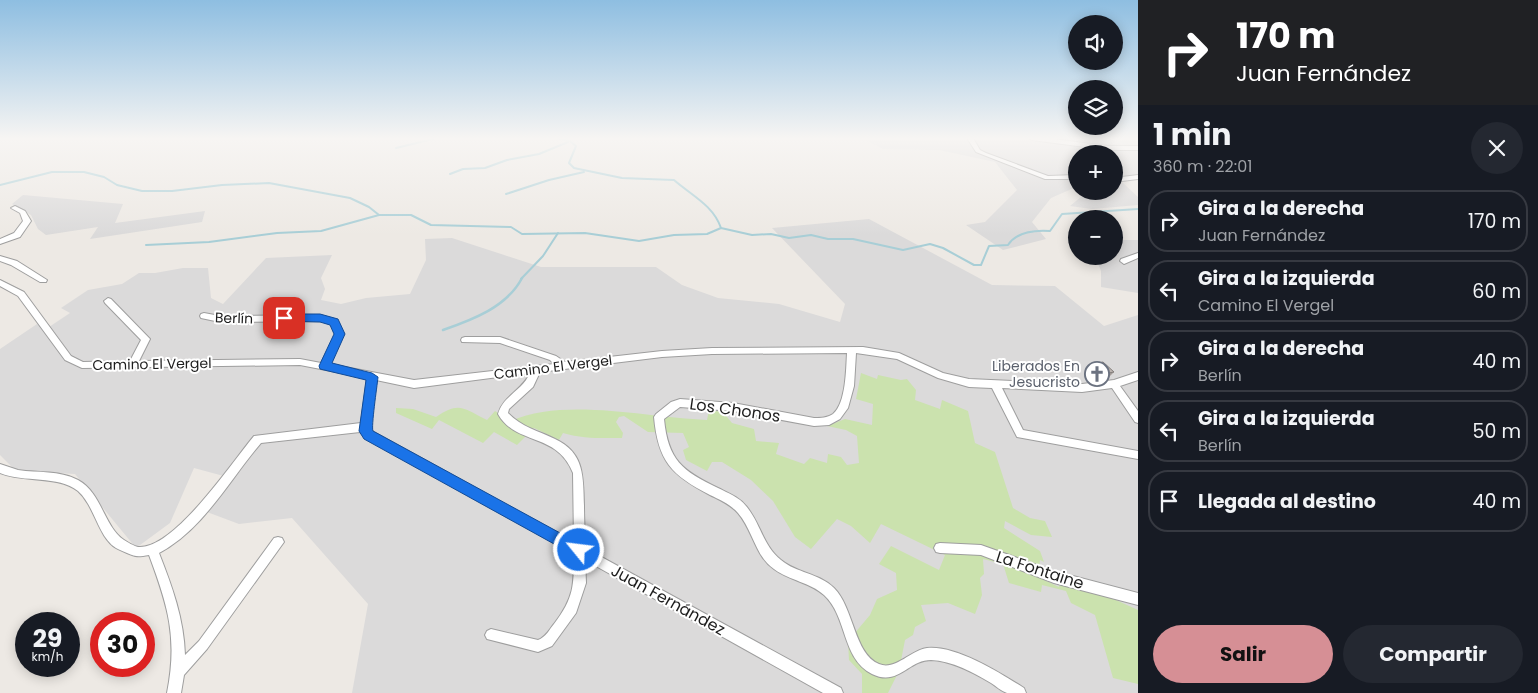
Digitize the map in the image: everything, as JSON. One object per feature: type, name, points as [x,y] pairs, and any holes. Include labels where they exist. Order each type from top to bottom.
[{"type":"street","points":[[1026,170],[1056,179],[1068,178]]},
{"type":"street","points":[[1123,179],[1138,177]]},
{"type":"street","points":[[0,242],[17,234],[27,221],[23,212],[15,208]]},
{"type":"street","points":[[1124,261],[1138,255]]},
{"type":"street","points":[[0,258],[14,263],[42,280]]},
{"type":"street","name":"Camino El Vergel","points":[[0,283],[21,294],[68,358],[74,362],[132,364],[300,362],[404,383],[423,384],[712,350],[852,350],[884,352],[910,360],[950,379],[995,384],[1082,388],[1114,384],[1138,376]]},
{"type":"street","points":[[108,301],[146,340],[132,364]]},
{"type":"street","name":"Berlín","points":[[204,316],[220,319],[320,318],[334,322],[340,334],[324,366]]},
{"type":"street","points":[[465,340],[500,340],[553,358],[564,366]]},
{"type":"street","name":"Los Chonos","points":[[852,350],[849,386],[844,408],[829,421],[814,422],[733,407],[680,403],[674,405],[659,417],[659,427],[666,453],[678,471],[735,502],[742,508],[752,521],[772,560],[783,568],[812,578],[830,591],[846,617],[854,646],[860,659],[868,666],[886,673],[893,672],[913,658],[928,654],[939,655],[985,672],[1019,693]]},
{"type":"street","points":[[491,635],[538,646],[548,642],[570,613],[577,597],[581,566],[578,473],[574,458],[560,447],[512,423],[504,414],[506,407],[530,384],[538,369]]},
{"type":"street","points":[[0,468],[15,474],[50,476],[74,483],[88,495],[117,542],[132,552],[152,549],[165,544],[186,528],[258,439],[365,427],[370,409],[372,377]]},
{"type":"street","points":[[995,384],[1020,434],[1138,455]]},
{"type":"street","points":[[1114,384],[1138,419]]},
{"type":"street","name":"Juan Fernández","points":[[365,427],[365,431],[369,435],[836,693]]},
{"type":"street","points":[[180,670],[203,645],[278,542]]},
{"type":"street","name":"La Fontaine","points":[[940,548],[981,550],[1054,577],[1138,599]]},
{"type":"street","points":[[152,549],[176,616],[180,670],[174,693]]},
{"type":"shaded area","points":[[1002,170],[1068,170],[1068,191],[1051,198],[1032,222],[1046,239],[1003,250],[966,225],[985,222],[1017,190]]},
{"type":"shaded area","points":[[1123,170],[1138,170],[1138,178],[1123,182]]},
{"type":"shaded area","points":[[1123,183],[1138,197],[1138,205],[1092,209],[1070,206],[1077,200],[1123,200]]},
{"type":"shaded area","points":[[23,195],[123,204],[115,223],[205,211],[202,222],[90,239],[98,227],[46,235],[38,229],[31,215],[12,204]]},
{"type":"shaded area","points":[[869,219],[992,285],[1055,286],[1104,326],[1138,315],[1138,693],[352,693],[368,604],[292,518],[239,524],[207,512],[231,478],[194,468],[170,523],[136,548],[75,474],[16,471],[0,455],[0,349],[37,324],[46,329],[70,313],[61,308],[88,290],[122,284],[139,273],[155,273],[183,268],[208,268],[211,298],[223,304],[266,258],[332,255],[321,278],[325,289],[321,300],[341,304],[366,298],[410,294],[426,260],[425,239],[452,238],[541,267],[656,267],[682,285],[718,298],[779,304],[840,322],[845,304],[772,228]]},
{"type":"shaded area","points":[[1123,240],[1138,240],[1138,293],[1101,287],[1101,271],[1099,265],[1123,265]]},
{"type":"green space","points":[[861,373],[877,379],[878,375],[901,380],[907,379],[916,390],[915,400],[940,409],[942,400],[968,411],[975,443],[995,452],[1013,508],[1030,518],[1045,521],[1052,537],[1031,535],[1005,521],[1004,528],[1040,551],[1044,562],[1040,560],[1038,577],[1059,587],[1061,575],[1138,610],[1138,684],[1113,678],[1095,615],[1071,603],[1066,591],[1042,585],[1041,592],[1009,583],[1003,564],[983,559],[984,574],[980,578],[982,595],[975,614],[948,603],[921,605],[926,621],[915,627],[913,635],[905,640],[899,671],[888,693],[862,693],[862,674],[849,660],[848,641],[870,615],[877,599],[897,590],[896,573],[879,564],[891,546],[939,570],[945,555],[881,524],[870,543],[851,526],[837,519],[811,549],[795,537],[773,501],[751,480],[722,462],[712,462],[707,471],[686,460],[683,450],[689,447],[683,433],[648,432],[624,416],[619,417],[616,422],[623,433],[622,438],[585,437],[563,433],[559,440],[534,428],[517,445],[494,432],[483,443],[439,420],[432,429],[396,413],[396,408],[413,409],[436,417],[450,409],[461,408],[487,420],[495,411],[511,421],[533,414],[556,410],[581,410],[707,420],[709,410],[723,412],[732,423],[754,429],[756,441],[779,443],[776,454],[804,464],[810,458],[827,463],[828,454],[841,457],[847,465],[859,463],[857,436],[846,430],[827,426],[845,419],[872,425],[873,404],[856,399]]},
{"type":"building","points":[[1103,362],[1114,372],[1103,374],[1093,364]]},
{"type":"waterway","points":[[450,174],[460,170]]},
{"type":"waterway","points":[[585,170],[622,178],[674,180],[713,213],[721,228]]},
{"type":"waterway","points":[[0,185],[52,172],[84,172],[104,177],[117,185],[142,191],[172,191],[222,185],[269,183],[350,198],[369,207],[379,215]]},
{"type":"waterway","points":[[506,194],[549,180],[584,172]]},
{"type":"waterway","points":[[721,228],[752,235],[771,234],[789,238],[811,235],[828,239],[853,239],[903,250],[930,244],[943,248],[974,265],[981,265],[989,246],[1008,245],[1016,237],[1027,232],[1050,231],[1062,214],[1138,209]]},
{"type":"waterway","points":[[146,245],[209,242],[277,233],[321,231],[379,215]]},
{"type":"waterway","points":[[379,215],[411,215],[431,225],[511,227],[522,234],[558,233]]},
{"type":"waterway","points":[[558,233],[585,233],[639,241],[674,235],[707,234],[721,228]]},
{"type":"waterway","points":[[521,279],[543,256],[558,233]]},
{"type":"waterway","points":[[443,330],[477,317],[498,305],[522,278]]},
{"type":"place","name":"Liberados En Jesucristo","points":[[1097,374]]},
{"type":"route","points":[[284,318],[320,318],[334,322],[340,334],[324,366],[372,377],[370,384],[370,409],[365,427],[365,431],[369,435],[579,550]]}]
